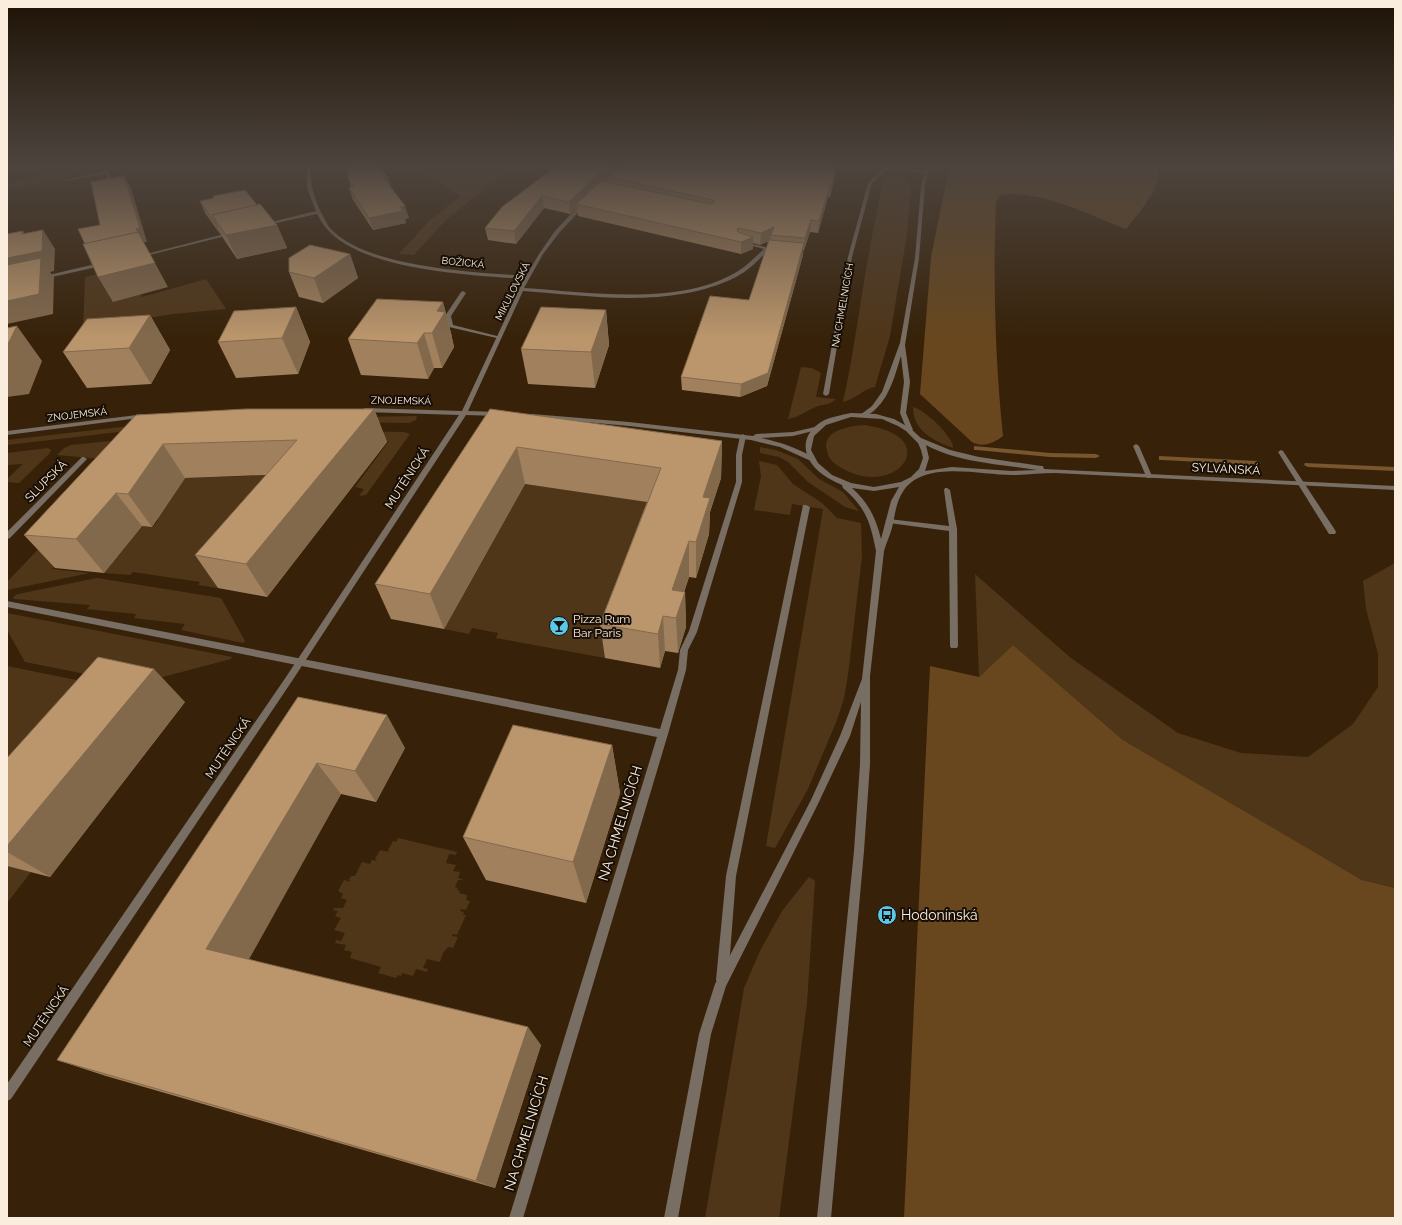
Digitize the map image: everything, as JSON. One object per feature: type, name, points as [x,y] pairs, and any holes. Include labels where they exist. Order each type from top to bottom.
[{"type":"street","points":[[257,227],[269,224]]},
{"type":"street","name":"BOŽICKÁ","points":[[326,224],[340,239],[375,256],[411,265],[527,278]]},
{"type":"street","name":"MIKULOVSKÁ","points":[[465,411],[521,289],[541,254],[563,224]]},
{"type":"street","name":"NA CHMELNICÍCH","points":[[826,394],[850,257],[859,224]]},
{"type":"street","name":"NA CHMELNICÍCH","points":[[863,415],[874,407],[885,392],[903,343],[917,258],[921,224]]},
{"type":"street","points":[[137,257],[235,232]]},
{"type":"street","points":[[740,242],[774,250]]},
{"type":"street","points":[[521,289],[631,295],[664,295],[694,290],[734,276],[750,265],[766,249]]},
{"type":"street","points":[[36,278],[108,263]]},
{"type":"street","points":[[463,293],[448,316],[451,326],[499,338]]},
{"type":"street","name":"NA CHMELNICÍCH","points":[[903,343],[907,382],[903,413],[910,430]]},
{"type":"street","name":"ZNOJEMSKÁ","points":[[357,410],[465,411],[507,414]]},
{"type":"street","name":"MUTĚNICKÁ","points":[[7,1095],[300,662],[465,411]]},
{"type":"street","name":"ZNOJEMSKÁ","points":[[7,433],[155,415]]},
{"type":"street","points":[[523,415],[610,421],[745,437],[785,447],[811,459]]},
{"type":"street","name":"NA CHMELNICÍCH","points":[[815,430],[830,420],[851,415],[886,418],[910,430],[919,439],[924,448],[926,457],[924,467],[917,476]]},
{"type":"street","points":[[745,437],[793,434],[815,430]]},
{"type":"street","points":[[815,430],[808,443],[811,459],[818,468],[829,477],[843,484],[860,488],[876,489],[906,483],[917,476]]},
{"type":"street","name":"NA CHMELNICÍCH","points":[[516,1218],[682,670],[681,657],[686,641],[694,632],[739,482],[739,455],[745,437]]},
{"type":"street","name":"SYLVÁNSKÁ","points":[[919,439],[950,452],[1055,471]]},
{"type":"street","points":[[1136,446],[1149,476]]},
{"type":"street","points":[[1281,452],[1332,532]]},
{"type":"street","name":"SLUPSKÁ","points":[[7,536],[84,459]]},
{"type":"street","name":"SYLVÁNSKÁ","points":[[917,476],[938,469],[954,468],[1012,473],[1055,471],[1395,488]]},
{"type":"street","points":[[824,1218],[859,851],[865,764],[866,676],[880,551],[887,533],[895,500],[906,483]]},
{"type":"street","points":[[843,484],[867,507],[874,522],[880,551]]},
{"type":"street","points":[[947,490],[953,529],[954,646]]},
{"type":"street","points":[[721,984],[731,876],[806,506]]},
{"type":"street","points":[[889,521],[953,529]]},
{"type":"street","points":[[7,604],[663,734]]},
{"type":"street","points":[[671,1218],[705,1034],[721,984],[814,803],[845,736],[866,676]]},
{"type":"shaded area","points":[[426,224],[442,224],[414,255],[399,254]]},
{"type":"shaded area","points":[[875,224],[908,224],[890,336],[875,387],[848,401],[843,402],[852,355]]},
{"type":"shaded area","points":[[938,224],[996,224],[996,349],[1003,436],[992,443],[980,445],[972,442],[920,394],[931,257]]},
{"type":"shaded area","points":[[1114,224],[1130,224],[1126,229]]},
{"type":"shaded area","points":[[119,269],[113,302],[141,294],[142,297],[206,279],[226,309],[173,314],[83,329],[85,277]]},
{"type":"shaded area","points":[[801,367],[812,368],[821,373],[816,397],[836,399],[830,403],[818,406],[796,417],[788,419]]},
{"type":"shaded area","points":[[913,407],[924,413],[938,424],[952,443],[953,448],[932,438],[921,429],[914,415]]},
{"type":"shaded area","points":[[417,416],[416,420],[409,423],[342,422],[299,418]]},
{"type":"shaded area","points":[[147,424],[145,429],[7,445],[7,440]]},
{"type":"shaded area","points":[[864,425],[889,431],[903,441],[907,453],[903,464],[893,472],[877,477],[858,475],[837,465],[829,457],[826,444],[828,438],[832,434],[845,428]]},
{"type":"shaded area","points":[[349,431],[404,432],[410,434],[366,495],[359,496],[364,489],[355,487],[389,441],[343,440]]},
{"type":"shaded area","points":[[120,440],[113,460],[57,455],[64,448],[71,445]]},
{"type":"shaded area","points":[[760,447],[776,450],[798,459],[819,479],[843,492],[859,511],[845,507],[808,482],[788,462],[779,457],[760,453]]},
{"type":"shaded area","points":[[48,448],[51,450],[49,454],[19,483],[7,482],[7,479],[23,464],[7,465],[7,453]]},
{"type":"shaded area","points":[[759,461],[777,465],[793,484],[822,503],[837,518],[861,523],[862,556],[844,698],[837,720],[808,789],[775,848],[766,846],[823,509],[792,504],[790,515],[754,510],[761,476]]},
{"type":"shaded area","points":[[313,474],[218,588],[198,585],[200,582],[133,572],[130,575],[104,573],[142,526],[153,527],[158,520],[148,519],[181,478]]},
{"type":"shaded area","points":[[525,484],[663,504],[605,658],[496,638],[498,633],[472,628],[469,634],[444,629]]},
{"type":"shaded area","points":[[91,494],[113,499],[52,569],[90,573],[7,590],[7,582]]},
{"type":"shaded area","points":[[1395,563],[1395,888],[1362,880],[1123,740],[1013,645],[979,677],[975,574],[1071,658],[1178,733],[1241,753],[1308,757],[1353,724],[1378,687],[1378,654],[1366,609],[1363,581]]},
{"type":"shaded area","points":[[97,578],[221,598],[245,641],[243,643],[181,630],[185,624],[134,618],[136,614],[87,609],[90,605],[14,599],[13,597],[18,594]]},
{"type":"shaded area","points":[[7,613],[232,657],[231,659],[136,684],[25,662],[7,630]]},
{"type":"shaded area","points":[[1013,645],[1123,740],[1362,880],[1395,888],[1395,1218],[904,1218],[930,666],[979,677]]},
{"type":"shaded area","points":[[7,666],[131,691],[7,840]]},
{"type":"shaded area","points":[[398,838],[457,852],[456,855],[449,854],[446,863],[456,865],[453,871],[460,872],[458,878],[464,880],[458,880],[455,887],[460,891],[459,893],[467,895],[466,900],[470,901],[466,910],[461,909],[460,911],[464,912],[463,915],[466,915],[457,935],[452,934],[452,936],[458,937],[453,948],[448,947],[443,953],[440,962],[427,959],[423,968],[428,969],[427,972],[416,969],[413,976],[402,973],[401,976],[398,975],[396,978],[378,973],[381,967],[350,958],[352,952],[344,950],[346,945],[335,943],[336,940],[341,941],[345,933],[334,930],[341,918],[335,916],[338,911],[333,910],[334,908],[343,908],[347,900],[341,898],[343,894],[338,891],[344,880],[351,882],[349,880],[351,876],[355,876],[362,862],[370,864],[372,860],[378,861],[375,859],[380,850],[389,852],[388,850],[393,841],[396,842]]},
{"type":"shaded area","points":[[7,866],[31,872],[7,903]]},
{"type":"shaded area","points":[[809,877],[815,881],[807,1003],[779,1218],[705,1218],[744,988],[760,951],[782,911]]},
{"type":"building","points":[[139,224],[140,228],[136,229],[138,232],[85,244],[78,229],[100,225]]},
{"type":"building","points":[[218,224],[277,225],[226,235]]},
{"type":"building","points":[[488,224],[519,224],[514,231],[485,228]]},
{"type":"building","points":[[664,224],[810,224],[805,238],[771,235],[774,227],[761,233],[739,228],[737,229],[738,232],[753,237],[741,242]]},
{"type":"building","points":[[43,230],[42,251],[7,258],[7,234],[23,231],[22,234]]},
{"type":"building","points":[[138,232],[155,263],[98,277],[83,244]]},
{"type":"building","points":[[769,240],[804,243],[768,373],[741,384],[681,377],[710,296],[749,300]]},
{"type":"building","points":[[310,245],[350,254],[314,278],[289,272],[289,258]]},
{"type":"building","points":[[41,258],[39,294],[7,301],[7,265]]},
{"type":"building","points":[[377,299],[443,302],[437,311],[445,312],[432,333],[424,333],[417,343],[348,339]]},
{"type":"building","points":[[296,307],[282,338],[218,342],[234,311]]},
{"type":"building","points":[[541,307],[606,310],[591,352],[521,349]]},
{"type":"building","points":[[150,315],[129,348],[63,352],[87,319]]},
{"type":"building","points":[[17,326],[7,346],[7,328]]},
{"type":"building","points":[[246,409],[374,409],[246,564],[195,555],[297,440],[163,444],[128,494],[116,493],[76,539],[24,535],[136,415]]},
{"type":"building","points":[[490,409],[722,441],[703,497],[710,498],[696,542],[689,541],[672,590],[685,592],[676,618],[663,616],[658,634],[600,624],[661,468],[517,447],[430,594],[375,584]]},
{"type":"building","points":[[98,657],[154,669],[7,846],[7,758]]},
{"type":"building","points":[[298,697],[387,715],[355,771],[317,763],[206,949],[528,1027],[476,1181],[57,1060]]},
{"type":"building","points":[[513,725],[612,745],[573,862],[463,837]]},
{"type":"waterway","points":[[977,448],[1050,455],[1096,456]]},
{"type":"waterway","points":[[1162,458],[1257,463]]},
{"type":"waterway","points":[[1308,465],[1395,469]]},
{"type":"place","name":"Pizza Rum Bar Paris","points":[[559,626]]},
{"type":"place","name":"Hodonínská","points":[[887,915]]}]
